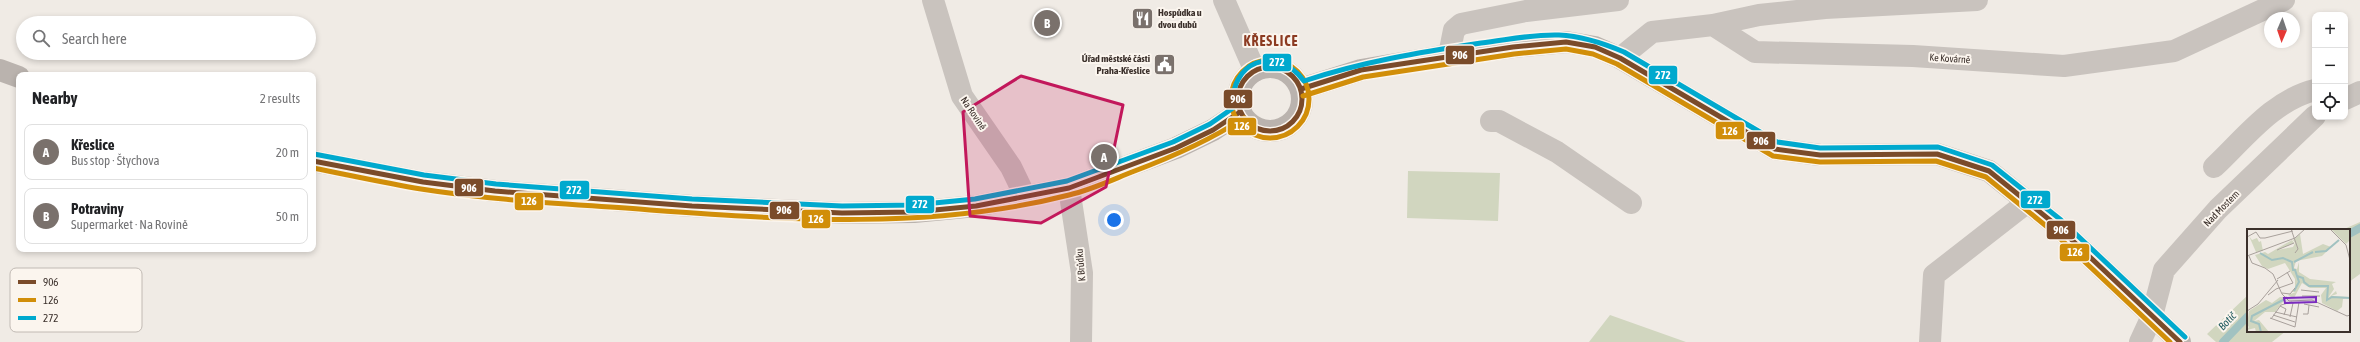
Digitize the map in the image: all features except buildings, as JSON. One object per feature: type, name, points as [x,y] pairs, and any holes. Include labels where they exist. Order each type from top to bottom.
[{"type":"street","name":"Na Rovině","points":[[933,0],[962,96],[1011,167],[1025,196]]},
{"type":"street","points":[[1224,0],[1256,71]]},
{"type":"street","points":[[1449,55],[1454,30],[1461,24],[1526,11],[1618,0]]},
{"type":"street","points":[[1620,58],[1652,32],[1713,25],[1760,7],[1825,8],[1977,0]]},
{"type":"street","name":"Ke Kovárně","points":[[1713,25],[1755,52],[1913,56],[2064,66],[2174,51],[2284,0]]},
{"type":"street","points":[[1301,89],[1361,70],[1449,55],[1566,42],[1595,47],[1620,58],[1775,149],[1820,155],[1936,154],[1989,171],[2029,201],[2166,329]]},
{"type":"street","points":[[1265,67],[1287,71],[1295,78],[1301,89],[1303,98],[1301,110],[1295,120],[1287,127],[1278,131],[1266,131],[1256,128],[1246,121],[1240,112],[1238,100],[1239,89],[1244,79],[1265,67]]},
{"type":"street","points":[[0,70],[16,76]]},
{"type":"street","points":[[2348,83],[2360,82]]},
{"type":"street","points":[[2214,167],[2275,109],[2301,93],[2312,91]]},
{"type":"street","points":[[2348,98],[2360,92]]},
{"type":"street","points":[[316,162],[423,182],[495,191],[692,206],[842,213],[914,212],[976,206],[1069,188],[1176,148],[1213,130],[1240,112]]},
{"type":"street","name":"Nad Mostem","points":[[2140,342],[2166,329],[2164,270],[2218,209],[2312,119]]},
{"type":"street","points":[[1491,120],[1499,121],[1557,152],[1631,203]]},
{"type":"street","name":"K Brůdku","points":[[1069,188],[1082,273],[1081,342]]},
{"type":"street","points":[[1930,342],[1934,275],[2029,201]]},
{"type":"highlighted area","points":[[1021,76],[1123,105],[1106,187],[1041,223],[970,216],[963,112]]},
{"type":"green space","points":[[1408,171],[1500,173],[1498,221],[1407,218]]},
{"type":"green space","points":[[2360,222],[2360,274],[2350,281],[2350,229],[2344,229]]},
{"type":"green space","points":[[2247,296],[2247,332],[2285,332],[2272,342],[2216,342],[2207,334]]},
{"type":"green space","points":[[1610,315],[1686,342],[1589,342]]},
{"type":"waterway","name":"Botič","points":[[2350,233],[2360,228]]},
{"type":"waterway","name":"Botič","points":[[2223,342],[2247,317]]},
{"type":"transit line","name":"272","points":[[316,154],[424,175],[496,184],[692,199],[842,206],[914,205],[975,199],[1067,181],[1173,142],[1210,124],[1233,108],[1234,92],[1238,79],[1246,69],[1256,63],[1268,61],[1280,63],[1292,69],[1304,81],[1347,68],[1391,58],[1530,36],[1559,35],[1592,40],[1624,52],[1777,142],[1820,148],[1938,147],[1992,165],[2061,220],[2185,337]]},
{"type":"transit line","name":"906","points":[[1301,89],[1361,70],[1513,47],[1566,42],[1595,47],[1620,58],[1775,149],[1820,155],[1937,154],[1989,171],[2056,225],[2180,342]]},
{"type":"transit line","name":"126","points":[[1303,96],[1363,77],[1514,54],[1566,49],[1593,54],[1617,64],[1773,156],[1820,162],[1936,161],[1986,177],[2051,230],[2170,342]]},
{"type":"transit line","name":"126","points":[[1270,60],[1285,63],[1298,71],[1306,84],[1309,99],[1306,114],[1298,127],[1285,135],[1270,138],[1255,135],[1242,127],[1234,114],[1231,99],[1234,84],[1242,71],[1255,63],[1270,60]]},
{"type":"transit line","name":"906","points":[[1270,67],[1282,69],[1293,76],[1300,87],[1302,99],[1300,111],[1293,122],[1282,129],[1270,131],[1258,129],[1247,122],[1240,111],[1238,99],[1240,87],[1247,76],[1258,69],[1270,67]]},
{"type":"transit line","name":"906","points":[[316,162],[423,182],[495,191],[692,206],[842,213],[914,212],[976,206],[1069,188],[1176,148],[1213,130],[1240,112]]},
{"type":"transit line","name":"126","points":[[316,169],[421,189],[536,202],[755,217],[808,219],[913,218],[965,214],[1017,206],[1077,193],[1101,185],[1176,154],[1204,141],[1244,118]]},
{"type":"place","name":"Hospůdka u dvou dubů","points":[[1143,18]]},
{"type":"place","name":"Potraviny","points":[[1047,23]]},
{"type":"place","name":"Úřad městské části Praha-Křeslice","points":[[1165,64]]},
{"type":"place","name":"Křeslice","points":[[1104,157]]},
{"type":"district","name":"KŘESLICE","points":[[1271,41]]}]
